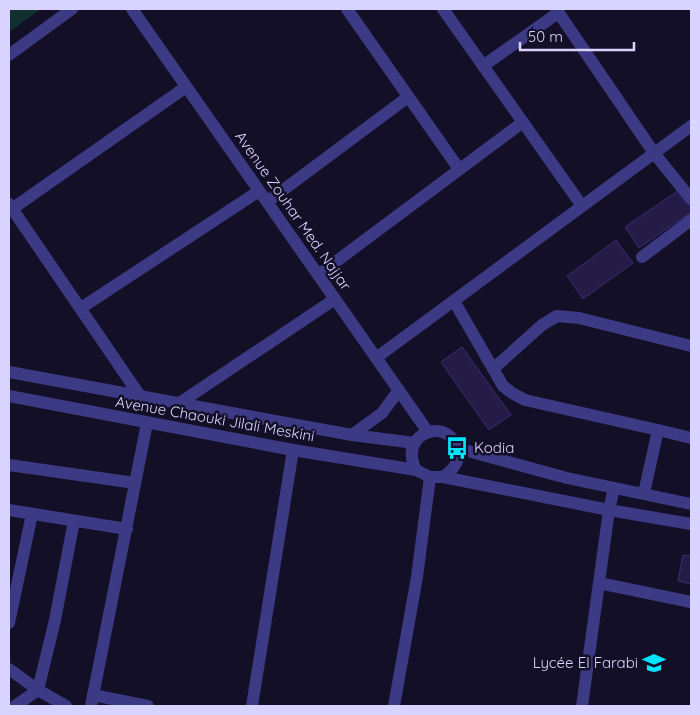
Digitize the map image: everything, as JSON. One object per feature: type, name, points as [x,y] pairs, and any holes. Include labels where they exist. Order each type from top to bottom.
[{"type":"street","points":[[9,55],[72,9]]},
{"type":"street","name":"Avenue Zouhar Med. Najjar","points":[[132,9],[428,432]]},
{"type":"street","points":[[346,9],[459,169]]},
{"type":"street","points":[[443,9],[582,206]]},
{"type":"street","points":[[483,66],[557,11],[654,153],[691,199]]},
{"type":"street","points":[[140,396],[82,308],[10,208],[186,87]]},
{"type":"street","points":[[267,202],[408,97]]},
{"type":"street","points":[[318,275],[522,122]]},
{"type":"street","points":[[376,358],[691,126]]},
{"type":"street","points":[[82,308],[259,191]]},
{"type":"street","points":[[642,257],[691,220]]},
{"type":"street","points":[[181,402],[335,299]]},
{"type":"street","points":[[454,301],[492,369],[503,386],[512,393],[525,400],[691,438]]},
{"type":"street","points":[[492,369],[542,325],[557,316],[579,318],[691,346]]},
{"type":"street","name":"Avenue Chaouki Jilali Meskini","points":[[9,372],[352,434],[415,442]]},
{"type":"street","points":[[352,434],[382,413],[399,390]]},
{"type":"street","name":"Avenue Chaouki Jilali Meskini","points":[[9,396],[147,424],[416,470]]},
{"type":"street","points":[[147,424],[92,701],[148,706]]},
{"type":"street","points":[[644,493],[658,430]]},
{"type":"street","points":[[436,477],[450,472],[456,465],[458,457],[453,439],[446,433],[437,431],[428,432],[420,436],[415,442],[412,456],[416,470],[436,477],[691,524]]},
{"type":"street","points":[[457,448],[538,471],[691,504]]},
{"type":"street","points":[[252,706],[293,450]]},
{"type":"street","points":[[9,465],[136,483]]},
{"type":"street","points":[[394,706],[436,477]]},
{"type":"street","points":[[582,706],[609,510],[614,488]]},
{"type":"street","points":[[9,510],[127,529]]},
{"type":"street","points":[[9,623],[32,514]]},
{"type":"street","points":[[15,706],[38,690],[55,620],[74,521]]},
{"type":"street","points":[[599,583],[691,602]]},
{"type":"street","points":[[9,670],[66,706]]},
{"type":"green space","points":[[9,9],[41,9],[9,32]]},
{"type":"building","points":[[679,190],[691,207],[691,212],[639,248],[625,227]]},
{"type":"building","points":[[616,240],[633,263],[583,299],[567,276]]},
{"type":"building","points":[[462,347],[511,415],[489,430],[441,362]]},
{"type":"building","points":[[683,555],[691,556],[691,584],[678,581]]},
{"type":"place","name":"Kodia","points":[[457,448]]},
{"type":"place","name":"Lycée El Farabi","points":[[654,663]]}]
